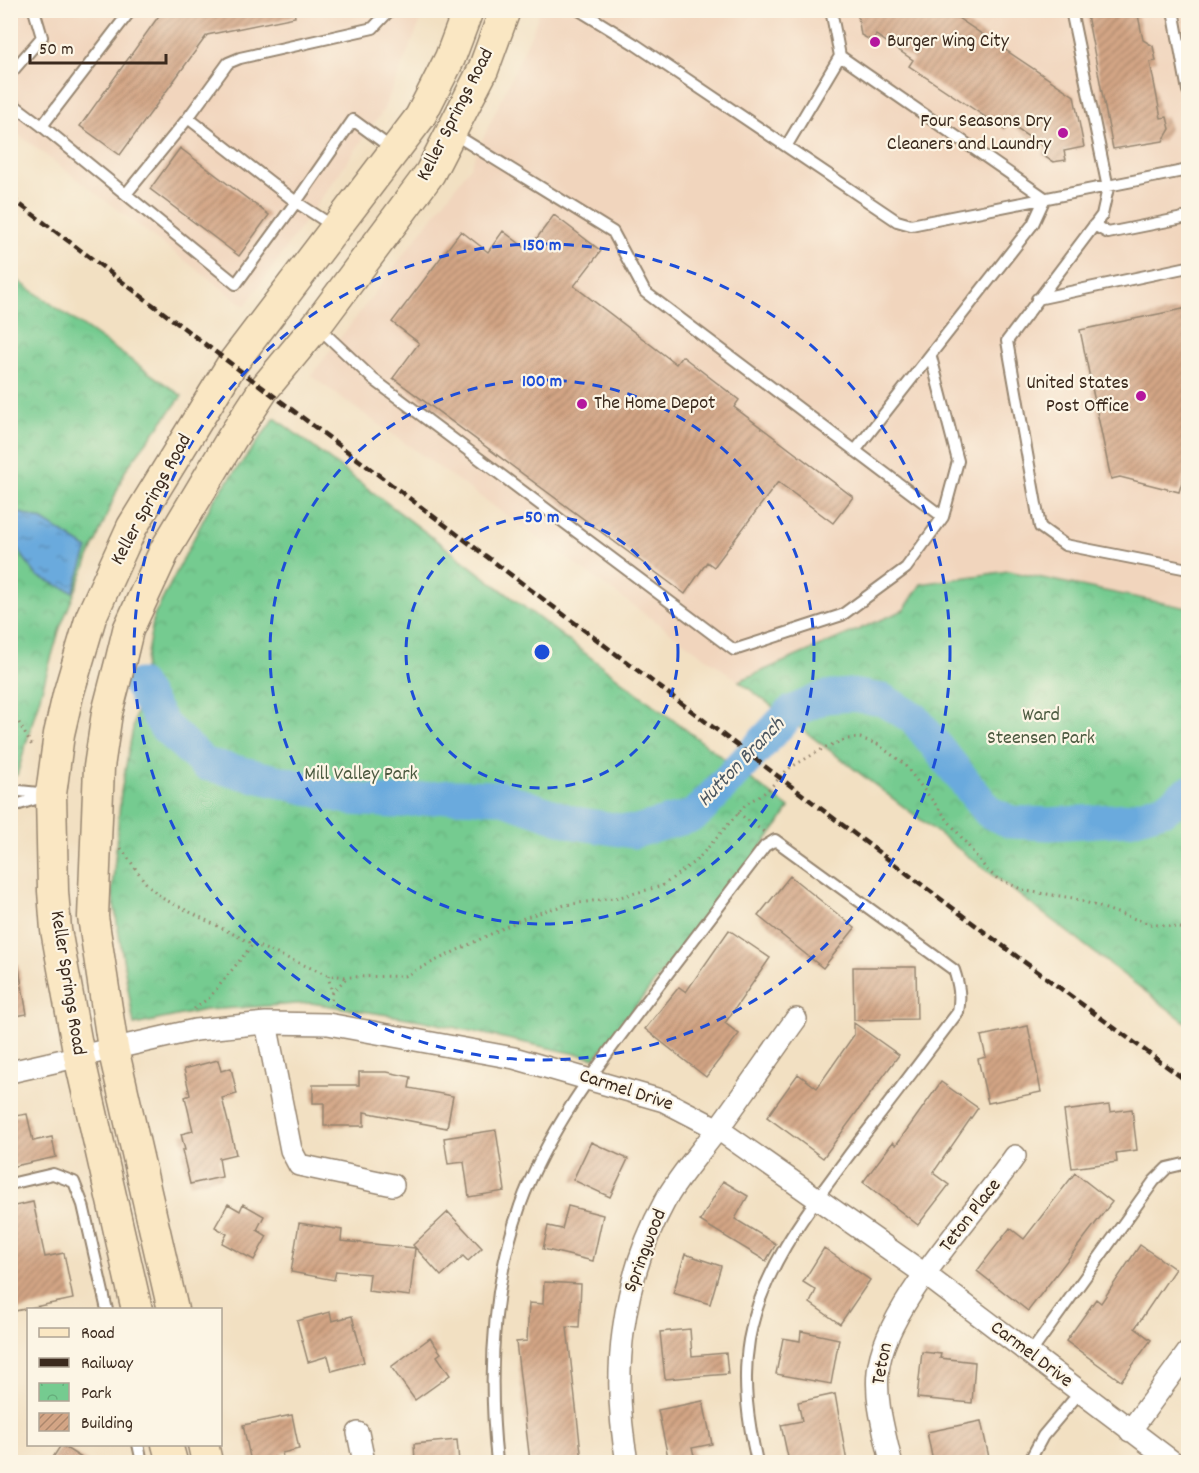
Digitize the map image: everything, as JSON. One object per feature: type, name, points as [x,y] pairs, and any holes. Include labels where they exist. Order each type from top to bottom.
[{"type":"main road","name":"Keller Springs Road","points":[[137,1308],[79,1056],[56,930],[51,794],[59,734],[91,617],[132,527],[232,364],[420,117],[450,58],[468,10]]},
{"type":"main road","name":"Keller Springs Road","points":[[173,1308],[113,1048],[93,917],[97,797],[107,713],[128,630],[165,550],[264,389],[316,326],[430,173],[483,70],[505,10]]},
{"type":"main road","points":[[316,326],[306,307],[306,293],[328,258],[336,228]]},
{"type":"main road","points":[[51,794],[97,797]]},
{"type":"main road","points":[[168,1446],[172,1462]]},
{"type":"main road","points":[[203,1446],[207,1462]]},
{"type":"street","name":"Springwood","points":[[627,1462],[620,1424],[619,1371],[625,1309],[633,1278],[664,1202],[796,1019]]},
{"type":"street","name":"Carmel Drive","points":[[10,1072],[195,1030],[266,1023],[328,1024],[514,1058],[664,1101],[718,1129],[926,1275],[1173,1462]]},
{"type":"street","points":[[266,1023],[291,1150],[299,1165],[393,1185]]},
{"type":"street","name":"Teton Place","points":[[926,1275],[1015,1156]]},
{"type":"street","name":"Teton","points":[[891,1462],[877,1394],[878,1369],[893,1323],[926,1275]]},
{"type":"street","points":[[1131,1431],[1188,1352]]},
{"type":"street","points":[[358,1433],[364,1462]]},
{"type":"lane","points":[[10,74],[42,38],[34,10]]},
{"type":"lane","points":[[42,126],[131,10]]},
{"type":"lane","points":[[126,194],[189,118],[228,63],[240,58],[373,28],[390,10]]},
{"type":"lane","points":[[579,10],[636,45],[897,221],[911,225],[1108,188],[1188,170]]},
{"type":"lane","points":[[787,146],[840,56],[831,10]]},
{"type":"lane","points":[[1071,10],[1108,188],[1102,215],[1007,341],[1041,527],[1065,544],[1188,569]]},
{"type":"lane","points":[[1173,10],[1188,91]]},
{"type":"lane","points":[[840,56],[1046,198]]},
{"type":"lane","points":[[10,102],[236,284],[353,120],[394,150]]},
{"type":"lane","points":[[189,118],[296,202],[336,228]]},
{"type":"lane","points":[[451,132],[613,232],[645,292],[943,517]]},
{"type":"lane","points":[[855,451],[931,357],[1033,224],[1046,198]]},
{"type":"lane","points":[[1094,225],[1108,233],[1188,217]]},
{"type":"lane","points":[[1037,299],[1188,267]]},
{"type":"lane","points":[[316,326],[373,379],[734,650],[842,615],[906,568],[943,517],[958,461],[931,357]]},
{"type":"lane","points":[[10,790],[51,794]]},
{"type":"lane","points":[[10,807],[51,794]]},
{"type":"lane","points":[[497,1462],[491,1364],[497,1298],[520,1206],[559,1128],[588,1078],[765,846],[775,840],[783,843],[954,970],[960,987],[958,1012],[817,1198],[776,1263],[760,1299],[749,1340],[745,1382],[757,1462]]},
{"type":"lane","points":[[1030,1354],[1154,1181],[1167,1168],[1188,1163]]},
{"type":"lane","points":[[10,1184],[53,1174],[74,1182],[83,1205],[107,1308]]},
{"type":"lane","points":[[1029,1462],[1043,1436],[1080,1392]]},
{"type":"lane","points":[[138,1446],[142,1462]]},
{"type":"path","points":[[10,707],[33,749]]},
{"type":"path","points":[[116,839],[132,867],[162,898],[253,944],[328,975],[347,978],[404,976],[526,917],[565,905],[620,897],[662,886],[698,859],[738,812],[755,797],[767,791],[794,765],[826,747],[860,738],[877,744],[903,763],[987,870],[999,879],[1026,891],[1073,898],[1150,924],[1188,929]]},
{"type":"path","points":[[738,812],[775,840]]},
{"type":"path","points":[[189,1011],[199,1007],[210,997],[253,944]]},
{"type":"path","points":[[328,975],[332,993],[328,1024]]},
{"type":"path","points":[[332,993],[347,978]]},
{"type":"shaded area","points":[[10,11],[425,11],[383,111],[245,306],[11,129]]},
{"type":"shaded area","points":[[539,11],[1188,11],[1188,608],[1008,571],[904,610],[739,681],[311,376],[469,169],[534,28]]},
{"type":"green space","points":[[10,275],[182,396],[126,469],[60,628],[17,775],[10,775]]},
{"type":"green space","name":"Mill Valley Park","points":[[275,418],[789,808],[779,824],[595,1058],[420,1020],[311,1003],[205,1010],[134,1025],[112,892],[121,792],[154,616],[213,501]]},
{"type":"green space","name":"Ward Steensen Park","points":[[1008,571],[1188,608],[1188,1024],[739,681],[904,610],[921,584]]},
{"type":"water","points":[[11,510],[43,520],[88,549],[73,592],[37,576],[11,540]]},
{"type":"building","points":[[163,10],[294,10],[295,17],[207,35],[120,155],[80,126]]},
{"type":"building","points":[[857,10],[946,10],[1074,96],[1084,147],[1064,151],[1066,160],[1053,162],[1042,155],[1046,148],[1009,124],[1005,130],[909,66],[913,60],[876,35],[872,41],[861,35]]},
{"type":"building","points":[[1086,10],[1137,10],[1143,40],[1153,46],[1156,61],[1150,62],[1161,118],[1167,117],[1170,129],[1163,141],[1113,149]]},
{"type":"building","points":[[180,148],[269,215],[239,256],[150,189]]},
{"type":"building","name":"The Home Depot","points":[[554,215],[601,251],[574,286],[676,364],[682,356],[739,400],[734,407],[853,497],[833,523],[778,482],[714,567],[707,562],[685,594],[393,378],[419,343],[392,322],[461,231],[488,252],[503,231],[528,250]]},
{"type":"building","name":"United States Post Office","points":[[1188,308],[1188,462],[1179,492],[1120,477],[1111,479],[1080,330]]},
{"type":"building","points":[[790,876],[855,928],[823,968],[758,916]]},
{"type":"building","points":[[729,930],[770,958],[725,1023],[739,1034],[706,1077],[645,1029],[679,987],[686,992]]},
{"type":"building","points":[[18,964],[27,1014],[10,1017],[10,965]]},
{"type":"building","points":[[853,967],[916,967],[917,1019],[854,1020]]},
{"type":"building","points":[[854,1023],[899,1055],[823,1158],[767,1117],[798,1074],[817,1088],[854,1035]]},
{"type":"building","points":[[1028,1026],[1041,1092],[988,1103],[978,1059],[986,1057],[981,1036]]},
{"type":"building","points":[[218,1060],[221,1071],[231,1068],[237,1094],[222,1098],[236,1154],[219,1158],[222,1177],[190,1184],[182,1150],[185,1150],[181,1134],[193,1131],[185,1097],[190,1095],[184,1069]]},
{"type":"building","points":[[359,1072],[387,1072],[411,1077],[409,1088],[453,1096],[447,1128],[364,1112],[364,1126],[324,1126],[324,1103],[313,1103],[313,1085],[359,1085]]},
{"type":"building","points":[[941,1082],[978,1108],[933,1173],[949,1185],[918,1225],[863,1182],[893,1142],[896,1145]]},
{"type":"building","points":[[1109,1105],[1110,1112],[1132,1109],[1137,1150],[1116,1153],[1117,1162],[1072,1168],[1064,1111]]},
{"type":"building","points":[[27,1114],[33,1141],[52,1137],[56,1157],[10,1167],[10,1117]]},
{"type":"building","points":[[496,1130],[505,1191],[469,1197],[464,1162],[448,1164],[444,1138]]},
{"type":"building","points":[[591,1142],[628,1159],[610,1197],[573,1180]]},
{"type":"building","points":[[1075,1173],[1112,1202],[1028,1311],[977,1271],[1010,1228],[1024,1239]]},
{"type":"building","points":[[723,1181],[748,1196],[735,1219],[776,1244],[766,1261],[700,1221]]},
{"type":"building","points":[[33,1202],[45,1257],[64,1253],[73,1299],[15,1311],[10,1290],[10,1207]]},
{"type":"building","points":[[228,1204],[240,1211],[243,1204],[264,1216],[257,1230],[267,1236],[254,1260],[222,1243],[227,1234],[215,1227]]},
{"type":"building","points":[[568,1206],[603,1215],[593,1261],[543,1249],[548,1226],[562,1229]]},
{"type":"building","points":[[448,1212],[482,1248],[468,1261],[463,1256],[441,1276],[413,1245]]},
{"type":"building","points":[[299,1223],[342,1230],[341,1241],[415,1248],[410,1296],[368,1291],[370,1274],[336,1271],[334,1280],[291,1272]]},
{"type":"building","points":[[1140,1245],[1175,1269],[1135,1328],[1151,1340],[1121,1381],[1066,1341],[1096,1299],[1101,1303]]},
{"type":"building","points":[[824,1248],[870,1280],[840,1324],[810,1303],[816,1290],[803,1282]]},
{"type":"building","points":[[685,1254],[721,1266],[710,1304],[673,1293]]},
{"type":"building","points":[[544,1282],[581,1284],[579,1328],[567,1327],[582,1461],[530,1462],[516,1342],[527,1341],[529,1303],[543,1304]]},
{"type":"building","points":[[330,1312],[332,1321],[352,1316],[364,1362],[332,1371],[328,1356],[308,1362],[297,1321]]},
{"type":"building","points":[[690,1329],[692,1356],[726,1353],[728,1374],[665,1379],[660,1332]]},
{"type":"building","points":[[801,1331],[839,1339],[831,1384],[776,1374],[783,1338],[800,1341]]},
{"type":"building","points":[[430,1338],[441,1353],[437,1356],[450,1375],[415,1400],[391,1367]]},
{"type":"building","points":[[922,1352],[941,1354],[940,1358],[975,1362],[972,1403],[917,1398]]},
{"type":"building","points":[[835,1394],[847,1462],[789,1462],[781,1425],[802,1421],[798,1402]]},
{"type":"building","points":[[703,1401],[712,1444],[692,1448],[696,1462],[669,1462],[658,1410]]},
{"type":"building","points":[[292,1415],[299,1449],[282,1453],[284,1462],[251,1462],[243,1425]]},
{"type":"building","points":[[981,1421],[990,1462],[933,1462],[927,1432]]},
{"type":"building","points":[[457,1440],[459,1462],[415,1462],[414,1444]]},
{"type":"building","points":[[63,1446],[88,1462],[50,1462]]},
{"type":"waterway","name":"Hutton Branch","points":[[139,685],[164,726],[205,764],[352,799],[394,802],[451,796],[500,797],[575,823],[633,832],[692,816],[791,712],[825,697],[851,695],[883,700],[914,718],[989,812],[1011,822],[1050,824],[1129,819],[1166,808],[1188,792]]},
{"type":"railway","points":[[10,197],[1019,958],[1188,1082]]},
{"type":"place","name":"Burger Wing City","points":[[875,42]]},
{"type":"place","name":"Four Seasons Dry Cleaners and Laundry","points":[[1063,133]]},
{"type":"place","name":"United States Post Office","points":[[1141,396]]},
{"type":"place","name":"The Home Depot","points":[[582,404]]}]
